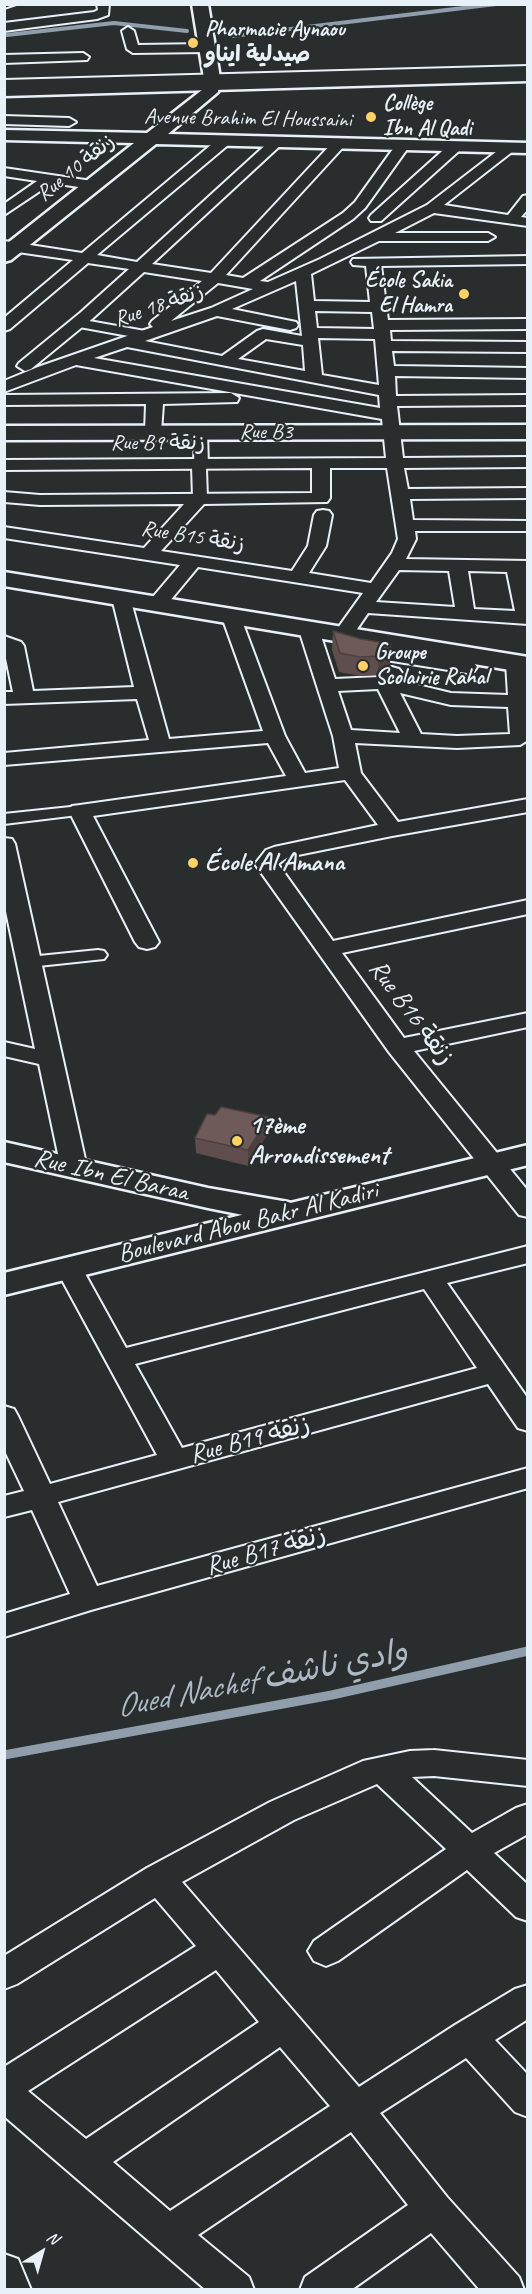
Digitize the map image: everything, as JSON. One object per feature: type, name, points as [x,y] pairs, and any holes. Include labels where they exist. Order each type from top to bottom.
[{"type":"street","points":[[4,5],[10,4]]},
{"type":"street","points":[[4,27],[63,22],[101,14],[104,12],[103,4]]},
{"type":"street","points":[[200,4],[212,84]]},
{"type":"street","points":[[128,30],[134,49],[204,39]]},
{"type":"street","points":[[4,59],[82,51],[84,82]]},
{"type":"street","points":[[4,93],[528,70]]},
{"type":"street","points":[[212,84],[528,76]]},
{"type":"street","points":[[4,84],[528,81]]},
{"type":"street","name":"Rue 10 زنقة","points":[[8,249],[150,140],[212,84]]},
{"type":"street","points":[[5,131],[69,122]]},
{"type":"street","name":"Avenue Brahim El Houssaini","points":[[5,131],[150,140],[519,148]]},
{"type":"street","points":[[4,326],[223,142]]},
{"type":"street","points":[[33,370],[78,323],[276,143]]},
{"type":"street","points":[[78,323],[148,334],[214,279],[339,144]]},
{"type":"street","points":[[244,284],[348,216],[360,205],[404,145]]},
{"type":"street","points":[[376,218],[455,147]]},
{"type":"street","name":"Rue 18 زنقة","points":[[4,387],[33,370],[74,359],[216,311],[325,262],[432,208],[519,148]]},
{"type":"street","points":[[5,173],[92,185]]},
{"type":"street","points":[[4,211],[49,179]]},
{"type":"street","points":[[511,220],[528,199]]},
{"type":"street","points":[[432,208],[528,222]]},
{"type":"street","points":[[479,215],[495,261]]},
{"type":"street","points":[[376,237],[528,233]]},
{"type":"street","points":[[8,249],[86,258],[270,287]]},
{"type":"street","points":[[325,262],[528,260]]},
{"type":"street","points":[[344,635],[393,564],[407,539],[395,464],[387,371],[373,262]]},
{"type":"street","points":[[303,272],[314,379]]},
{"type":"street","points":[[307,306],[379,307]]},
{"type":"street","points":[[216,311],[309,335]]},
{"type":"street","points":[[223,362],[263,334],[383,335],[528,324]]},
{"type":"street","points":[[383,335],[528,347]]},
{"type":"street","points":[[126,342],[314,379],[389,410]]},
{"type":"street","points":[[74,359],[292,397],[389,410],[528,400]]},
{"type":"street","points":[[4,362],[134,399]]},
{"type":"street","points":[[224,385],[249,366]]},
{"type":"street","points":[[387,371],[528,373]]},
{"type":"street","points":[[4,400],[292,397]]},
{"type":"street","points":[[153,432],[155,399]]},
{"type":"street","name":"Rue B3","points":[[4,433],[201,432],[389,410],[528,432]]},
{"type":"street","points":[[148,554],[200,498],[201,432]]},
{"type":"street","name":"Rue B9 زنقة","points":[[4,465],[200,466],[528,462]]},
{"type":"street","points":[[4,497],[40,500],[321,498],[321,465]]},
{"type":"street","points":[[400,494],[528,493]]},
{"type":"street","points":[[297,578],[317,546],[323,516]]},
{"type":"street","points":[[405,525],[528,526]]},
{"type":"street","name":"Rue B15 زنقة","points":[[4,532],[375,589]]},
{"type":"street","points":[[157,604],[193,561]]},
{"type":"street","points":[[362,607],[527,617],[521,567],[393,564]]},
{"type":"street","points":[[458,567],[465,613]]},
{"type":"street","points":[[4,579],[344,635],[406,652],[471,662],[522,664],[519,701],[520,736],[508,742],[457,742],[343,736]]},
{"type":"street","points":[[121,598],[161,746]]},
{"type":"street","points":[[232,617],[275,736],[299,781]]},
{"type":"street","points":[[309,630],[343,736],[351,773],[392,829],[523,812]]},
{"type":"street","points":[[4,642],[14,646],[15,698],[145,693]]},
{"type":"street","points":[[386,683],[406,652]]},
{"type":"street","points":[[457,742],[451,699],[471,662]]},
{"type":"street","points":[[325,685],[386,683],[451,699],[519,701]]},
{"type":"street","points":[[386,683],[413,739]]},
{"type":"street","points":[[4,759],[275,736]]},
{"type":"street","points":[[4,819],[351,773]]},
{"type":"street","points":[[80,810],[147,942]]},
{"type":"street","name":"Rue B16 زنقة","points":[[392,829],[282,852],[268,860],[266,864],[398,1047],[528,1209]]},
{"type":"street","points":[[4,844],[20,953],[49,1059],[74,1168]]},
{"type":"street","points":[[328,950],[528,907]]},
{"type":"street","points":[[20,953],[98,955]]},
{"type":"street","points":[[398,1047],[528,1020]]},
{"type":"street","points":[[4,1049],[49,1059]]},
{"type":"street","name":"Rue Ibn El Baraa","points":[[4,1152],[208,1198],[288,1213]]},
{"type":"street","name":"Boulevard Abou Bakr Al Kadiri","points":[[4,1284],[528,1155]]},
{"type":"street","points":[[118,1359],[528,1254]]},
{"type":"street","points":[[68,1268],[176,1461]]},
{"type":"street","points":[[430,1278],[528,1421]]},
{"type":"street","name":"Rue B19 زنقة","points":[[4,1507],[494,1373]]},
{"type":"street","points":[[4,1416],[88,1600]]},
{"type":"street","name":"Rue B17 زنقة","points":[[4,1626],[88,1600],[528,1478]]},
{"type":"street","points":[[4,1974],[159,1878],[282,1811],[343,1782],[383,1769],[410,1764],[434,1763],[528,1773]]},
{"type":"street","points":[[383,1769],[528,1907]]},
{"type":"street","points":[[327,1951],[470,1851],[528,1817]]},
{"type":"street","points":[[159,1878],[355,2109],[434,2209],[505,2289]]},
{"type":"street","points":[[4,2087],[219,1950]]},
{"type":"street","points":[[170,2232],[355,2109],[528,2000]]},
{"type":"street","points":[[83,2162],[283,2025]]},
{"type":"street","points":[[468,2036],[528,2101]]},
{"type":"street","points":[[4,2093],[235,2289]]},
{"type":"street","points":[[319,2289],[434,2209]]},
{"type":"street","points":[[4,2272],[12,2289]]},
{"type":"building","points":[[333,631],[391,644],[378,656],[360,657],[340,653]]},
{"type":"building","points":[[221,1107],[269,1117],[248,1150],[195,1138],[207,1114],[215,1115]]},
{"type":"waterway","points":[[233,36],[496,4]]},
{"type":"waterway","points":[[7,35],[114,23],[187,31]]},
{"type":"waterway","name":"Oued Nachef وادي ناشف","points":[[4,1755],[332,1695],[528,1651]]},
{"type":"place","name":"Pharmacie Aynaou صيدلية ايناو","points":[[193,43]]},
{"type":"place","name":"Collège Ibn Al Qadi","points":[[371,117]]},
{"type":"place","name":"École Sakia El Hamra","points":[[464,294]]},
{"type":"place","name":"Groupe Scolairie Rahal","points":[[363,666]]},
{"type":"place","name":"École Al Amana","points":[[193,863]]},
{"type":"place","name":"17ème Arrondissement","points":[[237,1141]]}]
